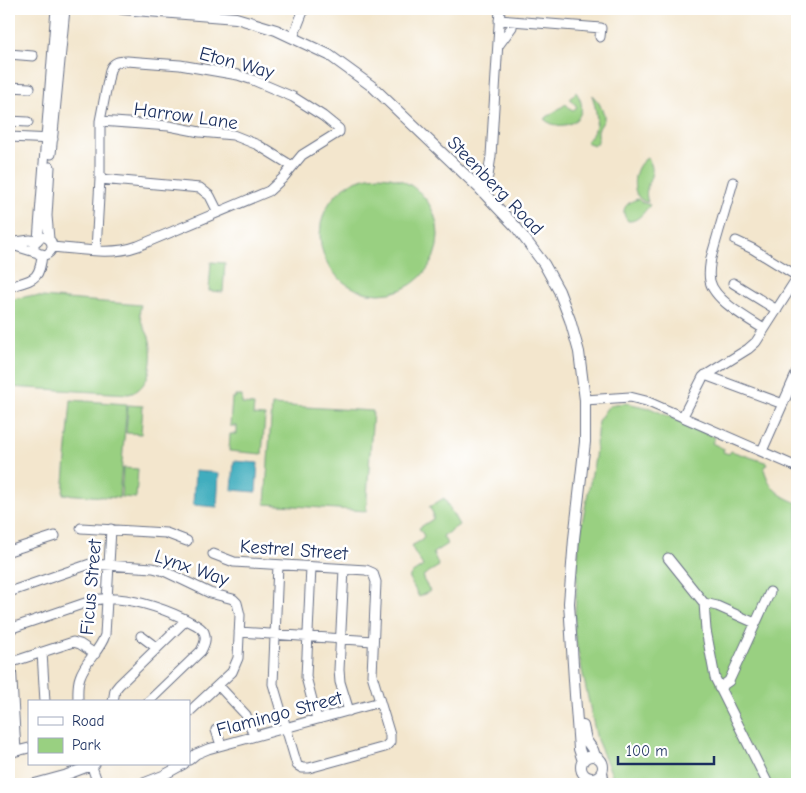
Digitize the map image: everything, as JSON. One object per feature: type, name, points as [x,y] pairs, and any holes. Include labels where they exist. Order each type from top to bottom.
[{"type":"main road","name":"Steenberg Road","points":[[122,9],[236,18],[294,37],[329,54],[364,79],[480,189],[508,218],[544,264],[559,291],[570,320],[579,352],[585,400],[585,442],[570,581],[570,634],[582,761]]},
{"type":"main road","points":[[170,9],[180,13]]},
{"type":"main road","name":"Steenberg Road","points":[[575,681],[579,694],[584,734],[595,756]]},
{"type":"main road","points":[[602,772],[590,781],[581,771],[582,761],[588,757],[595,756],[602,762],[604,784]]},
{"type":"street","points":[[50,138],[56,9]]},
{"type":"street","points":[[9,243],[40,254],[50,252],[44,215],[44,202],[65,9]]},
{"type":"street","points":[[294,37],[304,9]]},
{"type":"street","points":[[480,189],[488,176],[491,156],[500,9]]},
{"type":"street","points":[[499,20],[601,28],[600,38]]},
{"type":"street","points":[[498,46],[512,27],[512,22]]},
{"type":"street","points":[[9,54],[33,56]]},
{"type":"street","name":"Eton Way","points":[[50,243],[96,250],[117,251],[133,248],[269,191],[309,150],[339,132],[338,128],[309,107],[280,90],[238,75],[175,64],[118,62],[110,70],[100,121],[100,179],[96,250]]},
{"type":"street","points":[[9,87],[30,88]]},
{"type":"street","points":[[9,121],[28,122]]},
{"type":"street","name":"Harrow Lane","points":[[100,121],[175,127],[200,132],[233,135],[258,145],[292,166]]},
{"type":"street","points":[[9,137],[50,138]]},
{"type":"street","points":[[100,179],[200,188],[210,196],[218,212]]},
{"type":"street","points":[[733,182],[711,258],[709,268],[710,282],[718,296],[764,329]]},
{"type":"street","points":[[9,288],[32,280],[38,275],[41,268],[40,254],[35,248],[44,215]]},
{"type":"street","points":[[9,243],[37,240],[43,237],[50,243]]},
{"type":"street","points":[[683,416],[705,376],[756,342],[797,277],[753,249],[736,241]]},
{"type":"street","points":[[733,283],[777,310]]},
{"type":"street","points":[[762,451],[797,372]]},
{"type":"street","points":[[705,376],[783,404]]},
{"type":"street","points":[[585,400],[620,397],[639,399],[656,404],[797,467]]},
{"type":"street","points":[[81,528],[166,533],[187,541]]},
{"type":"street","name":"Ficus Street","points":[[78,700],[80,676],[106,635],[111,529]]},
{"type":"street","points":[[9,551],[55,536]]},
{"type":"street","name":"Kestrel Street","points":[[213,554],[234,562],[366,570],[373,573],[376,582],[373,641]]},
{"type":"street","points":[[668,558],[704,603],[712,666],[719,688],[768,784]]},
{"type":"street","name":"Lynx Way","points":[[9,592],[83,566],[110,564],[159,569],[210,593],[233,599],[239,606],[236,664],[232,672],[190,711]]},
{"type":"street","points":[[239,632],[275,634],[308,636],[373,641],[372,675],[390,735],[390,742],[385,747],[309,768],[302,768],[297,765],[273,684],[275,634],[278,565]]},
{"type":"street","points":[[311,567],[306,682],[317,720]]},
{"type":"street","points":[[344,569],[339,677],[349,711]]},
{"type":"street","points":[[719,688],[729,681],[770,592]]},
{"type":"street","points":[[9,629],[94,600],[108,599],[155,606],[199,627],[203,631],[205,641],[203,646],[194,658],[150,700]]},
{"type":"street","points":[[704,603],[717,606],[755,622]]},
{"type":"street","points":[[113,700],[119,685],[186,620]]},
{"type":"street","points":[[141,636],[157,648]]},
{"type":"street","points":[[10,663],[73,642],[80,644],[95,654]]},
{"type":"street","points":[[9,652],[12,752],[28,748]]},
{"type":"street","points":[[42,652],[45,700]]},
{"type":"street","points":[[218,684],[246,715],[254,736]]},
{"type":"street","name":"Flamingo Street","points":[[190,759],[203,751],[221,745],[380,702]]},
{"type":"street","points":[[216,730],[221,745]]},
{"type":"street","points":[[33,784],[89,766]]},
{"type":"street","points":[[92,766],[98,784]]},
{"type":"street","points":[[140,784],[164,775],[180,766]]},
{"type":"green space","points":[[576,92],[581,102],[581,110],[579,117],[574,122],[567,125],[559,125],[551,124],[544,119],[566,104],[572,111],[577,107],[570,98]]},
{"type":"green space","points":[[592,95],[599,103],[604,114],[604,120],[598,130],[598,142],[594,145],[586,142],[596,125]]},
{"type":"green space","points":[[647,158],[651,163],[652,169],[647,190],[648,202],[638,196],[634,183],[637,169]]},
{"type":"green space","points":[[379,176],[402,180],[421,193],[434,212],[438,235],[434,258],[421,277],[402,290],[379,294],[356,290],[337,277],[324,258],[320,235],[324,212],[337,193],[356,180]]},
{"type":"green space","points":[[638,199],[650,205],[638,218],[628,221],[624,214],[625,207],[630,202]]},
{"type":"green space","points":[[211,262],[225,263],[223,292],[209,291]]},
{"type":"green space","points":[[29,296],[141,305],[140,315],[151,349],[151,365],[142,386],[129,394],[9,387],[9,300]]},
{"type":"green space","points":[[235,396],[242,396],[242,404],[254,405],[253,415],[265,416],[262,454],[229,451],[230,434],[237,434],[237,426],[230,426],[232,398],[235,398]]},
{"type":"green space","points":[[71,400],[127,404],[119,498],[63,494]]},
{"type":"green space","points":[[626,403],[650,408],[715,437],[712,443],[724,449],[723,452],[729,454],[731,451],[768,463],[764,469],[769,482],[780,494],[797,503],[797,784],[616,784],[597,740],[574,633],[579,538],[595,458],[598,421],[607,408],[614,404]]},
{"type":"green space","points":[[128,405],[143,406],[141,434],[126,433]]},
{"type":"green space","points":[[272,405],[373,411],[366,511],[265,504]]},
{"type":"green space","points":[[123,468],[138,469],[136,498],[121,497]]},
{"type":"green space","points":[[444,498],[459,525],[443,536],[447,544],[433,553],[439,566],[424,575],[423,579],[430,591],[419,597],[409,578],[411,574],[423,566],[411,546],[422,540],[424,536],[419,528],[433,519],[433,513],[429,507]]},
{"type":"water","points":[[234,461],[258,463],[256,492],[232,490]]},
{"type":"water","points":[[195,471],[219,473],[217,507],[193,505]]}]
